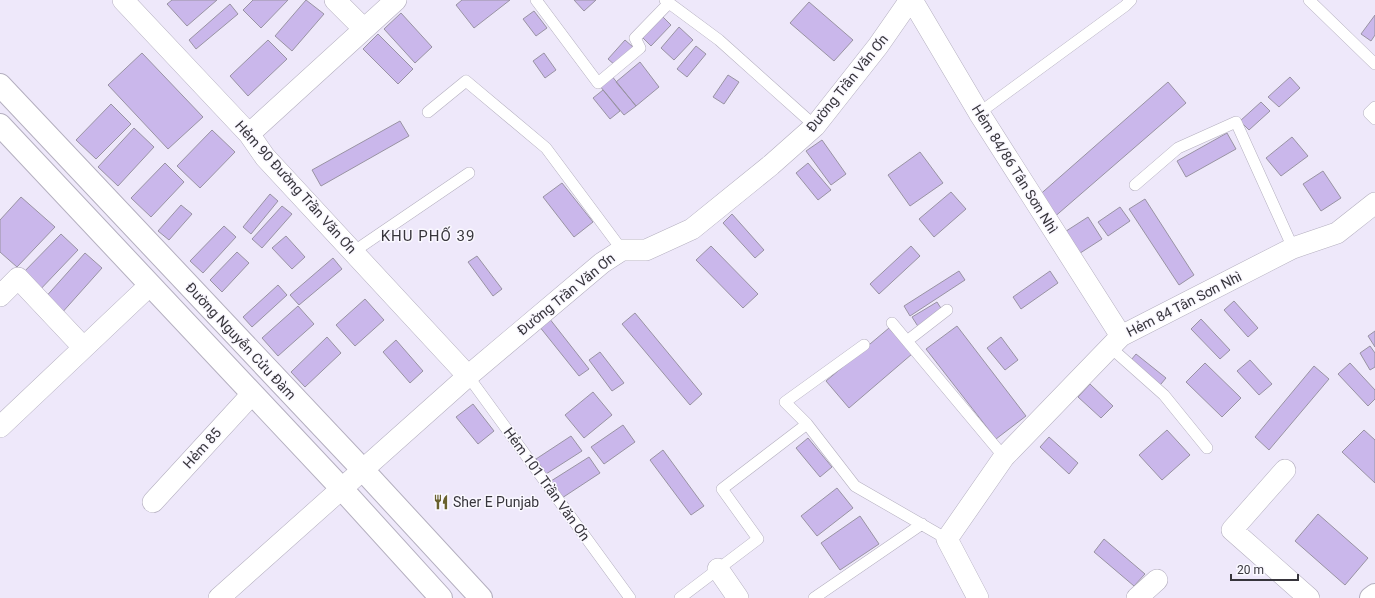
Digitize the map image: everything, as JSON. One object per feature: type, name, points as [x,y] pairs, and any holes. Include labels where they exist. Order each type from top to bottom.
[{"type":"street","name":"Hẻm 90 Đường Trần Văn Ơn","points":[[123,0],[249,134],[265,157],[468,376]]},
{"type":"street","points":[[335,0],[364,30]]},
{"type":"street","points":[[249,134],[396,0]]},
{"type":"street","name":"Hẻm 84/86 Tân Sơn Nhì","points":[[911,0],[1115,341]]},
{"type":"street","name":"Đường Trần Văn Ơn","points":[[224,596],[468,376],[602,262],[622,250],[646,250],[692,229],[771,165],[815,126],[878,46],[911,0]]},
{"type":"street","name":"Đường Nguyễn Cửu Đàm","points":[[0,85],[363,470],[481,598]]},
{"type":"street","name":"Đường Nguyễn Cửu Đàm","points":[[0,126],[342,489],[441,598]]},
{"type":"street","name":"Hẻm 84 Tân Sơn Nhì","points":[[948,538],[1004,457],[1115,341],[1293,248],[1337,234],[1375,203]]},
{"type":"street","points":[[0,296],[18,278],[83,346]]},
{"type":"street","points":[[0,427],[83,346],[150,285]]},
{"type":"street","name":"Hẻm 85","points":[[153,502],[252,394]]},
{"type":"street","points":[[1285,470],[1232,530],[1309,598]]},
{"type":"street","points":[[948,538],[978,598]]},
{"type":"street","points":[[718,569],[738,598]]},
{"type":"street","points":[[1137,598],[1157,580]]},
{"type":"street","points":[[1371,598],[1375,595]]},
{"type":"lane","points":[[536,0],[598,83],[640,48],[635,38],[667,2],[719,40],[815,126]]},
{"type":"lane","points":[[979,113],[1131,0]]},
{"type":"lane","points":[[1309,0],[1375,64]]},
{"type":"lane","points":[[428,112],[466,81],[546,148],[622,250]]},
{"type":"lane","points":[[1375,107],[1369,113],[1375,120]]},
{"type":"lane","points":[[1135,186],[1178,148],[1236,122],[1293,248]]},
{"type":"lane","points":[[353,252],[470,173]]},
{"type":"lane","points":[[907,341],[947,310]]},
{"type":"lane","points":[[892,323],[1004,457]]},
{"type":"lane","points":[[1115,341],[1164,395],[1207,448]]},
{"type":"lane","points":[[864,345],[785,402],[807,424],[855,486],[948,538]]},
{"type":"lane","name":"Hẻm 101 Trần Văn Ơn","points":[[468,376],[626,596]]},
{"type":"lane","points":[[680,598],[758,538],[722,489],[807,424]]},
{"type":"lane","points":[[814,598],[922,524]]},
{"type":"building","points":[[172,0],[217,0],[187,26],[167,4]]},
{"type":"building","points":[[253,0],[288,0],[261,28],[243,10]]},
{"type":"building","points":[[306,0],[324,14],[292,51],[275,36]]},
{"type":"building","points":[[462,0],[510,0],[474,28],[456,5]]},
{"type":"building","points":[[574,0],[596,0],[584,11]]},
{"type":"building","points":[[809,2],[853,40],[834,61],[790,23]]},
{"type":"building","points":[[230,4],[238,14],[196,49],[189,40]]},
{"type":"building","points":[[534,11],[547,28],[536,36],[523,19]]},
{"type":"building","points":[[401,13],[432,47],[415,63],[384,29]]},
{"type":"building","points":[[1375,15],[1375,35],[1371,41],[1361,34]]},
{"type":"building","points":[[662,16],[671,25],[651,46],[642,37]]},
{"type":"building","points":[[679,27],[693,40],[674,60],[661,48]]},
{"type":"building","points":[[378,34],[413,69],[398,84],[363,49]]},
{"type":"building","points":[[268,40],[287,59],[248,96],[230,76]]},
{"type":"building","points":[[625,40],[633,47],[616,66],[608,59]]},
{"type":"building","points":[[696,46],[706,54],[687,77],[677,69]]},
{"type":"building","points":[[142,53],[203,117],[168,149],[108,85]]},
{"type":"building","points":[[544,53],[556,70],[545,78],[533,61]]},
{"type":"building","points":[[640,62],[659,87],[636,106],[616,82]]},
{"type":"building","points":[[611,75],[636,106],[624,115],[599,85]]},
{"type":"building","points":[[728,75],[739,82],[724,104],[713,97]]},
{"type":"building","points":[[1290,77],[1300,88],[1279,107],[1268,97]]},
{"type":"building","points":[[1168,82],[1186,103],[1052,219],[1036,198]]},
{"type":"building","points":[[603,90],[620,111],[610,119],[593,98]]},
{"type":"building","points":[[1261,102],[1270,111],[1249,130],[1240,121]]},
{"type":"building","points":[[111,104],[131,124],[96,159],[76,140]]},
{"type":"building","points":[[400,121],[409,136],[321,186],[312,170]]},
{"type":"building","points":[[134,128],[154,147],[118,186],[98,167]]},
{"type":"building","points":[[212,130],[235,152],[200,188],[177,166]]},
{"type":"building","points":[[1227,133],[1236,149],[1186,177],[1177,161]]},
{"type":"building","points":[[1292,137],[1308,156],[1281,176],[1266,158]]},
{"type":"building","points":[[822,140],[846,174],[831,185],[806,151]]},
{"type":"building","points":[[920,152],[943,183],[910,206],[888,175]]},
{"type":"building","points":[[165,163],[184,182],[151,217],[131,198]]},
{"type":"building","points":[[808,163],[831,190],[818,200],[796,173]]},
{"type":"building","points":[[1323,171],[1341,198],[1321,211],[1303,184]]},
{"type":"building","points":[[562,183],[593,222],[574,237],[543,197]]},
{"type":"building","points":[[951,192],[966,209],[934,237],[919,219]]},
{"type":"building","points":[[270,194],[278,201],[251,234],[243,227]]},
{"type":"building","points":[[21,197],[55,227],[17,267],[0,252],[0,220]]},
{"type":"building","points":[[1145,199],[1194,275],[1179,285],[1129,209]]},
{"type":"building","points":[[181,205],[192,214],[169,240],[158,231]]},
{"type":"building","points":[[282,206],[292,214],[262,248],[252,239]]},
{"type":"building","points":[[1120,207],[1130,221],[1108,236],[1098,222]]},
{"type":"building","points":[[732,214],[764,250],[755,258],[723,223]]},
{"type":"building","points":[[1088,217],[1102,239],[1074,257],[1060,235]]},
{"type":"building","points":[[224,226],[236,237],[203,273],[190,261]]},
{"type":"building","points":[[61,234],[78,250],[36,294],[19,277]]},
{"type":"building","points":[[286,236],[305,257],[292,269],[272,248]]},
{"type":"building","points":[[711,246],[758,294],[743,308],[696,260]]},
{"type":"building","points":[[911,246],[920,256],[879,294],[870,284]]},
{"type":"building","points":[[237,252],[249,263],[222,292],[210,280]]},
{"type":"building","points":[[85,253],[102,268],[60,315],[43,300]]},
{"type":"building","points":[[477,256],[502,289],[493,296],[468,262]]},
{"type":"building","points":[[333,258],[342,269],[299,305],[290,295]]},
{"type":"building","points":[[959,271],[965,280],[910,316],[904,306]]},
{"type":"building","points":[[1050,271],[1058,283],[1021,309],[1013,297]]},
{"type":"building","points":[[278,285],[287,295],[252,327],[243,317]]},
{"type":"building","points":[[365,299],[384,320],[355,346],[336,325]]},
{"type":"building","points":[[1234,301],[1258,328],[1248,337],[1224,310]]},
{"type":"building","points":[[937,302],[944,313],[919,328],[912,317]]},
{"type":"building","points":[[298,306],[314,324],[278,356],[262,338]]},
{"type":"building","points":[[635,313],[702,394],[690,405],[622,324]]},
{"type":"building","points":[[549,318],[589,369],[579,376],[539,326]]},
{"type":"building","points":[[1201,319],[1230,350],[1220,359],[1191,329]]},
{"type":"building","points":[[957,326],[1026,416],[996,439],[926,349]]},
{"type":"building","points":[[889,328],[912,354],[849,408],[826,381]]},
{"type":"building","points":[[1375,331],[1375,347],[1368,336]]},
{"type":"building","points":[[327,337],[341,353],[305,387],[291,372]]},
{"type":"building","points":[[1001,337],[1018,360],[1005,370],[987,348]]},
{"type":"building","points":[[396,340],[423,371],[410,383],[383,352]]},
{"type":"building","points":[[1370,346],[1375,353],[1375,367],[1370,370],[1360,353]]},
{"type":"building","points":[[600,352],[624,383],[612,391],[589,360]]},
{"type":"building","points":[[1136,354],[1166,378],[1156,390],[1126,366]]},
{"type":"building","points":[[1250,360],[1272,384],[1259,395],[1237,371]]},
{"type":"building","points":[[1205,363],[1241,398],[1222,417],[1186,382]]},
{"type":"building","points":[[1350,363],[1375,390],[1375,399],[1368,406],[1338,374]]},
{"type":"building","points":[[1314,366],[1329,379],[1269,450],[1255,437]]},
{"type":"building","points":[[1090,384],[1113,406],[1101,418],[1078,397]]},
{"type":"building","points":[[593,392],[612,415],[584,438],[565,415]]},
{"type":"building","points":[[473,404],[494,431],[478,444],[456,417]]},
{"type":"building","points":[[623,425],[635,442],[604,464],[591,447]]},
{"type":"building","points":[[1167,430],[1190,455],[1162,480],[1139,455]]},
{"type":"building","points":[[1364,430],[1375,440],[1375,483],[1342,452]]},
{"type":"building","points":[[571,436],[582,451],[546,474],[536,459]]},
{"type":"building","points":[[1049,437],[1078,463],[1069,474],[1040,447]]},
{"type":"building","points":[[808,438],[832,467],[820,477],[796,448]]},
{"type":"building","points":[[663,450],[704,506],[691,515],[650,460]]},
{"type":"building","points":[[589,457],[600,473],[562,498],[551,481]]},
{"type":"building","points":[[837,488],[853,508],[817,536],[801,516]]},
{"type":"building","points":[[1318,514],[1368,558],[1345,585],[1295,541]]},
{"type":"building","points":[[860,516],[879,544],[840,570],[821,543]]},
{"type":"building","points":[[1104,539],[1145,574],[1134,586],[1094,552]]},
{"type":"place","name":"Sher E Punjab","points":[[441,502]]},
{"type":"district","name":"KHU PHỐ 39","points":[[428,236]]}]
